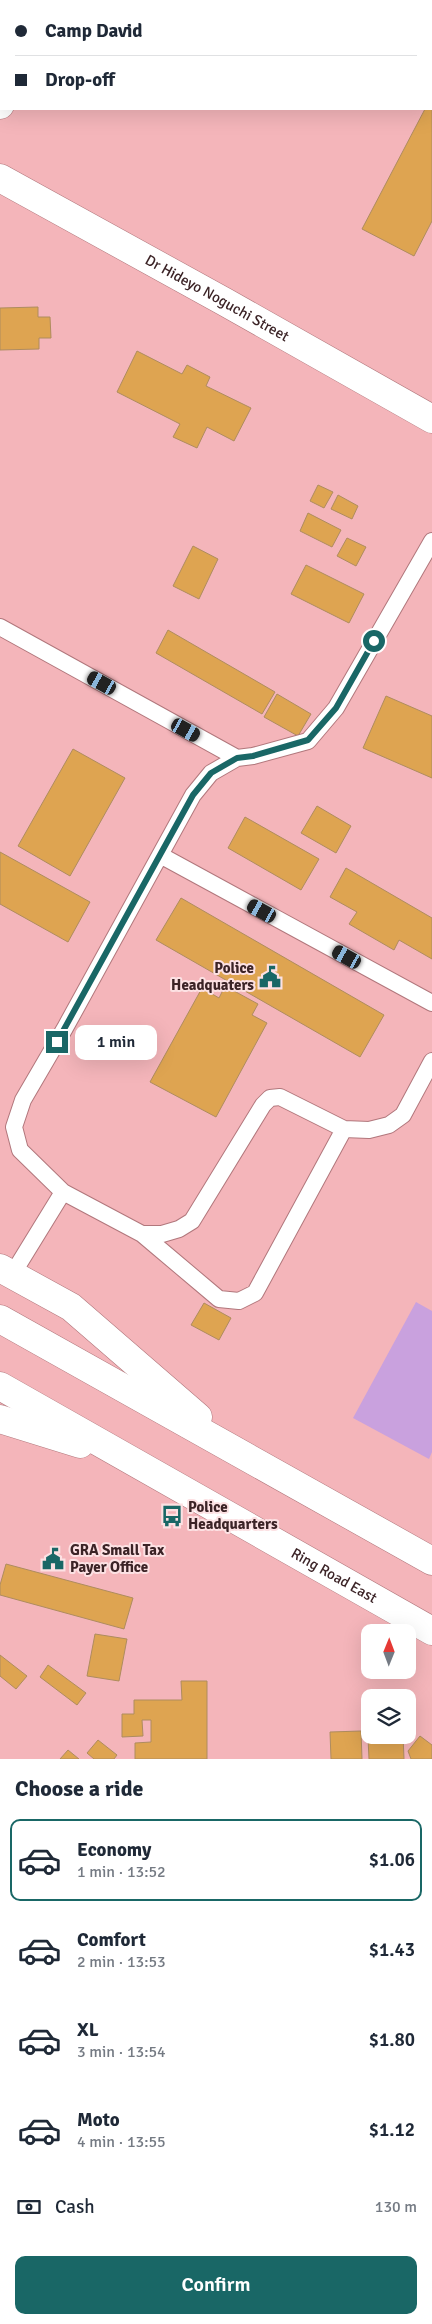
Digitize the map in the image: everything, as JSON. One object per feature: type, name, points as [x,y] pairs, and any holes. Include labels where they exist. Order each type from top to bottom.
[{"type":"main road","name":"Dr Hideyo Noguchi Street","points":[[0,178],[432,419]]},
{"type":"main road","points":[[6,1271],[70,1307],[243,1455]]},
{"type":"main road","points":[[0,1320],[432,1561]]},
{"type":"main road","name":"Ring Road East","points":[[0,1386],[432,1631]]},
{"type":"main road","name":"Ring Road East","points":[[0,1419],[130,1460]]},
{"type":"lane","points":[[344,1129],[256,1293],[239,1301],[219,1299],[142,1234],[63,1192],[20,1150],[14,1127],[23,1100],[193,795],[211,773],[237,758],[253,756],[308,740],[336,708],[432,541]]},
{"type":"lane","points":[[0,627],[237,758]]},
{"type":"lane","points":[[160,855],[432,1003]]},
{"type":"lane","points":[[142,1234],[162,1234],[179,1229],[192,1221],[263,1105],[270,1098],[280,1097],[344,1129],[369,1130],[389,1125],[404,1115],[432,1061]]},
{"type":"lane","points":[[6,1271],[63,1192]]},
{"type":"shaded area","points":[[416,1302],[432,1311],[432,1452],[429,1459],[353,1418]]},
{"type":"building","points":[[424,110],[432,110],[432,221],[414,256],[362,229]]},
{"type":"building","points":[[38,307],[38,317],[50,317],[51,338],[39,338],[39,349],[0,350],[0,308]]},
{"type":"building","points":[[137,351],[182,374],[187,365],[210,377],[206,386],[251,408],[234,441],[207,427],[197,448],[173,437],[180,424],[117,392]]},
{"type":"building","points":[[318,485],[333,492],[324,508],[310,501]]},
{"type":"building","points":[[338,495],[358,506],[352,519],[331,509]]},
{"type":"building","points":[[308,513],[341,530],[332,547],[300,531]]},
{"type":"building","points":[[347,538],[366,547],[356,566],[337,556]]},
{"type":"building","points":[[193,546],[218,559],[199,599],[173,586]]},
{"type":"building","points":[[306,565],[364,594],[349,623],[291,594]]},
{"type":"building","points":[[168,630],[275,692],[262,714],[156,653]]},
{"type":"building","points":[[277,694],[311,714],[298,736],[264,717]]},
{"type":"building","points":[[386,696],[432,716],[432,778],[363,748]]},
{"type":"building","points":[[73,749],[125,778],[70,876],[18,846]]},
{"type":"building","points":[[317,806],[351,826],[336,853],[301,833]]},
{"type":"building","points":[[245,817],[319,859],[301,890],[228,848]]},
{"type":"building","points":[[0,852],[90,902],[68,942],[0,904]]},
{"type":"building","points":[[346,868],[432,918],[432,959],[399,940],[394,950],[349,924],[357,912],[330,897]]},
{"type":"building","name":"Police Headquaters","points":[[181,898],[384,1015],[360,1057],[156,940]]},
{"type":"building","points":[[225,986],[258,1004],[252,1015],[267,1023],[216,1117],[150,1082],[202,988],[219,998]]},
{"type":"building","points":[[204,1303],[231,1318],[219,1340],[191,1325]]},
{"type":"building","points":[[6,1564],[133,1598],[124,1629],[0,1595],[0,1585]]},
{"type":"building","points":[[95,1634],[127,1639],[119,1681],[87,1676]]},
{"type":"building","points":[[0,1655],[27,1676],[16,1689],[0,1676]]},
{"type":"building","points":[[48,1665],[86,1693],[77,1705],[40,1677]]},
{"type":"building","points":[[181,1681],[207,1681],[207,1759],[135,1759],[135,1743],[151,1742],[151,1720],[142,1720],[143,1736],[122,1737],[122,1714],[134,1714],[134,1700],[182,1700]]},
{"type":"building","points":[[361,1731],[362,1759],[331,1759],[330,1732]]},
{"type":"building","points":[[420,1736],[432,1745],[432,1759],[411,1759],[408,1751],[414,1744],[416,1744]]},
{"type":"building","points":[[98,1740],[117,1755],[114,1759],[94,1759],[87,1753]]},
{"type":"building","points":[[368,1744],[403,1744],[404,1759],[369,1759]]},
{"type":"building","points":[[68,1750],[79,1759],[60,1759]]},
{"type":"place","name":"Police Headquaters","points":[[270,977]]},
{"type":"place","name":"Police Headquarters","points":[[172,1516]]},
{"type":"place","name":"GRA Small Tax Payer Office","points":[[53,1559]]},
{"type":"route","points":[[57,1042],[193,795],[211,773],[237,758],[253,756],[308,740],[336,708],[374,641]]}]
